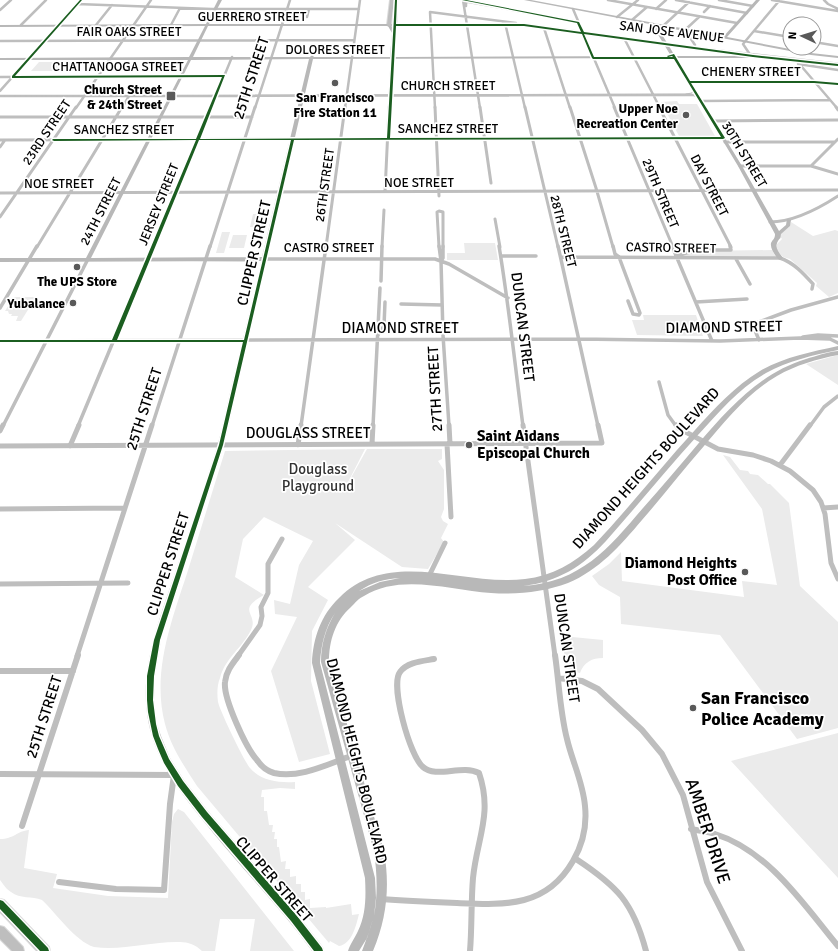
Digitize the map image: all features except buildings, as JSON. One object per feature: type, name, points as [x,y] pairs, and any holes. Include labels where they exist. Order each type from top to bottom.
[{"type":"main road","name":"24TH STREET","points":[[88,259],[220,0]]},
{"type":"main road","points":[[392,0],[389,25],[393,32]]},
{"type":"main road","points":[[392,57],[396,0]]},
{"type":"main road","points":[[526,0],[685,30],[782,50]]},
{"type":"main road","points":[[724,38],[758,0]]},
{"type":"main road","name":"GUERRERO STREET","points":[[0,26],[504,24]]},
{"type":"main road","name":"SAN JOSE AVENUE","points":[[504,24],[527,24],[624,38],[781,56],[795,60],[838,61]]},
{"type":"main road","name":"SAN JOSE AVENUE","points":[[504,24],[582,32],[742,54],[838,65]]},
{"type":"main road","name":"GUERRERO STREET","points":[[0,26],[207,25]]},
{"type":"main road","name":"30TH STREET","points":[[657,25],[656,27],[673,57],[740,166],[778,234]]},
{"type":"main road","points":[[720,55],[724,54],[723,51]]},
{"type":"main road","points":[[742,54],[756,53]]},
{"type":"main road","name":"DOLORES STREET","points":[[711,57],[742,54]]},
{"type":"main road","points":[[822,55],[838,57]]},
{"type":"main road","points":[[792,56],[795,60]]},
{"type":"main road","points":[[795,56],[795,60]]},
{"type":"main road","name":"DOLORES STREET","points":[[0,58],[766,57]]},
{"type":"main road","name":"CLIPPER STREET","points":[[312,58],[221,445],[160,627],[151,667],[150,695],[153,722],[161,749],[174,775],[198,808],[280,902],[319,951]]},
{"type":"main road","points":[[780,258],[774,249],[774,243],[778,238],[778,234],[788,225],[790,220]]},
{"type":"main road","name":"CASTRO STREET","points":[[0,260],[265,259]]},
{"type":"main road","name":"DIAMOND HEIGHTS BOULEVARD","points":[[359,949],[377,928],[377,899],[382,876],[380,857],[327,669],[325,654],[328,637],[332,625],[340,613],[352,600],[374,586],[397,581],[418,581],[495,590],[518,590],[545,583],[571,568],[593,551],[693,436],[726,402],[753,379],[775,366],[791,360],[838,348]]},
{"type":"main road","name":"DIAMOND HEIGHTS BOULEVARD","points":[[377,899],[316,663],[317,645],[323,627],[339,602],[362,584],[380,577],[396,574],[412,574],[495,584],[545,583],[554,585],[578,575],[605,557],[704,442],[755,390],[772,377],[801,363],[838,353]]},
{"type":"main road","points":[[0,904],[45,951]]},
{"type":"main road","points":[[0,931],[19,951]]},
{"type":"main road","points":[[346,951],[359,949]]},
{"type":"street","points":[[0,10],[11,0]]},
{"type":"street","points":[[21,25],[46,0]]},
{"type":"street","points":[[0,91],[81,0]]},
{"type":"street","name":"23RD STREET","points":[[0,217],[54,140],[68,117],[151,0]]},
{"type":"street","name":"25TH STREET","points":[[22,826],[290,0]]},
{"type":"street","name":"26TH STREET","points":[[298,445],[360,0]]},
{"type":"street","points":[[463,0],[473,57],[490,183]]},
{"type":"street","points":[[608,0],[737,24]]},
{"type":"street","points":[[617,17],[638,0]]},
{"type":"street","points":[[656,9],[666,0]]},
{"type":"street","points":[[676,0],[747,13]]},
{"type":"street","points":[[719,0],[753,6]]},
{"type":"street","points":[[772,0],[838,10]]},
{"type":"street","points":[[824,0],[838,10]]},
{"type":"street","points":[[465,6],[466,2],[468,1],[578,22]]},
{"type":"street","points":[[749,53],[743,44],[780,1]]},
{"type":"street","points":[[663,26],[689,2]]},
{"type":"street","points":[[77,4],[216,9],[359,9]]},
{"type":"street","points":[[96,25],[112,5]]},
{"type":"street","points":[[704,12],[710,6]]},
{"type":"street","points":[[632,20],[647,7]]},
{"type":"street","points":[[171,25],[180,8]]},
{"type":"street","points":[[307,17],[309,9]]},
{"type":"street","name":"29TH STREET","points":[[573,9],[712,341]]},
{"type":"street","points":[[439,194],[430,12],[516,23]]},
{"type":"street","points":[[695,46],[685,30],[699,17]]},
{"type":"street","name":"28TH STREET","points":[[504,24],[561,257],[602,443]]},
{"type":"street","points":[[544,28],[615,254],[619,257],[640,313],[639,315],[632,314],[628,301]]},
{"type":"street","points":[[754,31],[782,36]]},
{"type":"street","name":"DAY STREET","points":[[624,38],[731,250],[697,250],[676,256]]},
{"type":"street","name":"FAIR OAKS STREET","points":[[0,41],[354,40]]},
{"type":"street","points":[[822,43],[838,46]]},
{"type":"street","points":[[385,192],[392,57]]},
{"type":"street","name":"JERSEY STREET","points":[[70,446],[231,58]]},
{"type":"street","points":[[795,60],[838,70]]},
{"type":"street","points":[[795,60],[838,110]]},
{"type":"street","name":"CHATTANOOGA STREET","points":[[0,77],[224,76]]},
{"type":"street","name":"CHENERY STREET","points":[[689,82],[814,82],[838,84]]},
{"type":"street","name":"CHURCH STREET","points":[[0,96],[111,96],[166,98],[171,96],[696,95]]},
{"type":"street","points":[[0,308],[101,140],[104,138],[129,97]]},
{"type":"street","points":[[700,101],[830,100]]},
{"type":"street","points":[[0,117],[252,116]]},
{"type":"street","points":[[712,121],[838,120]]},
{"type":"street","name":"SANCHEZ STREET","points":[[0,140],[675,138],[724,140],[837,140]]},
{"type":"street","points":[[0,147],[5,140]]},
{"type":"street","points":[[811,166],[837,140]]},
{"type":"street","points":[[740,166],[811,166],[838,174]]},
{"type":"street","name":"NOE STREET","points":[[0,194],[334,192],[439,194],[838,190]]},
{"type":"street","points":[[770,222],[779,222],[818,209],[838,196]]},
{"type":"street","points":[[770,222],[779,224],[821,209],[838,199]]},
{"type":"street","points":[[381,281],[384,210]]},
{"type":"street","name":"27TH STREET","points":[[441,261],[443,258],[443,212],[439,211],[437,212],[437,226],[441,261],[451,517]]},
{"type":"street","name":"DUNCAN STREET","points":[[377,899],[473,904],[517,902],[544,892],[563,877],[576,859],[584,834],[586,808],[580,780],[566,736],[512,344],[513,339],[508,298],[495,219]]},
{"type":"street","points":[[437,226],[443,226]]},
{"type":"street","points":[[501,256],[536,256]]},
{"type":"street","name":"CASTRO STREET","points":[[561,257],[676,256],[686,259],[780,258]]},
{"type":"street","name":"CASTRO STREET","points":[[265,259],[425,258],[441,261]]},
{"type":"street","points":[[780,258],[788,260],[813,284],[812,289]]},
{"type":"street","name":"24TH STREET","points":[[0,432],[88,259]]},
{"type":"street","points":[[736,259],[750,284]]},
{"type":"street","points":[[441,261],[508,298]]},
{"type":"street","points":[[372,444],[380,288]]},
{"type":"street","points":[[759,340],[754,328],[756,323],[838,297]]},
{"type":"street","points":[[696,302],[747,299]]},
{"type":"street","points":[[378,335],[384,326],[385,302]]},
{"type":"street","points":[[400,304],[442,305]]},
{"type":"street","name":"DIAMOND STREET","points":[[800,338],[816,335],[838,336]]},
{"type":"street","name":"DIAMOND STREET","points":[[0,341],[513,339],[712,341],[800,338],[830,339],[838,343]]},
{"type":"street","points":[[659,382],[668,415],[678,428],[718,449],[753,455],[780,465],[806,483],[818,496],[823,508],[831,563],[838,579]]},
{"type":"street","points":[[780,465],[824,407],[838,396]]},
{"type":"street","name":"DOUGLASS STREET","points":[[0,446],[602,443]]},
{"type":"street","points":[[823,508],[838,507]]},
{"type":"street","points":[[0,509],[125,508]]},
{"type":"street","points":[[282,539],[268,564],[268,593],[261,607],[263,612],[261,625],[235,659],[227,675],[225,692],[227,702],[250,751],[264,768],[277,773],[294,773],[351,756]]},
{"type":"street","points":[[429,576],[445,542]]},
{"type":"street","points":[[0,584],[128,583]]},
{"type":"street","points":[[434,659],[409,665],[399,672],[396,688],[402,717],[417,762],[430,771],[474,770],[479,773],[482,780],[486,802],[486,812],[474,868],[470,951]]},
{"type":"street","points":[[0,671],[73,671]]},
{"type":"street","name":"AMBER DRIVE","points":[[558,678],[582,681],[598,689],[653,742],[670,767],[683,796],[700,865],[742,951]]},
{"type":"street","points":[[0,774],[174,775],[170,804],[164,890],[116,889],[59,882]]},
{"type":"street","points":[[692,829],[717,833],[730,839],[757,856],[780,878],[838,946]]},
{"type":"street","points":[[576,859],[610,882],[625,897],[638,926],[646,951]]},
{"type":"green space","points":[[39,62],[75,62],[68,71],[31,71]]},
{"type":"green space","name":"Upper Noe Recreation Center","points":[[677,101],[679,104],[697,104],[715,136],[679,136],[661,102]]},
{"type":"green space","points":[[253,214],[268,214],[264,227],[250,227]]},
{"type":"green space","points":[[791,222],[813,236],[835,230],[838,231],[838,293],[829,297],[816,286],[817,283],[790,259],[783,257],[777,250],[777,244],[782,239],[778,234],[789,227]]},
{"type":"green space","points":[[222,232],[230,232],[224,253],[216,253]]},
{"type":"green space","points":[[233,235],[247,235],[244,248],[229,248]]},
{"type":"green space","points":[[464,243],[495,243],[498,260],[447,260],[447,253],[465,253]]},
{"type":"green space","points":[[772,250],[776,257],[683,256],[698,251]]},
{"type":"green space","points":[[14,297],[36,297],[21,321],[16,321],[18,316],[11,316],[12,314],[5,311]]},
{"type":"green space","points":[[643,315],[696,315],[703,336],[637,335],[632,320],[644,320]]},
{"type":"green space","points":[[838,355],[838,385],[806,364]]},
{"type":"green space","name":"Douglass Playground","points":[[365,449],[343,492],[367,449],[442,449],[442,459],[438,461],[444,470],[444,509],[441,517],[443,521],[448,524],[441,538],[444,542],[428,569],[402,567],[335,523],[355,540],[308,587],[328,600],[312,631],[311,681],[330,754],[299,762],[271,671],[297,617],[275,614],[274,600],[290,604],[299,565],[313,541],[264,517],[243,539],[235,577],[264,595],[255,600],[249,609],[253,624],[251,630],[222,671],[218,690],[218,702],[223,715],[250,768],[259,776],[271,780],[295,782],[295,789],[280,788],[262,790],[261,797],[264,797],[264,811],[267,811],[269,825],[273,825],[272,832],[275,832],[274,839],[277,839],[277,847],[279,847],[281,862],[286,861],[285,869],[290,869],[290,877],[296,876],[296,884],[301,884],[301,892],[305,892],[305,900],[310,899],[310,908],[326,908],[351,904],[352,915],[359,914],[353,934],[347,942],[339,946],[330,941],[329,943],[197,786],[187,771],[178,756],[165,724],[161,704],[162,664],[171,625],[225,451]]},
{"type":"green space","points":[[723,455],[730,457],[740,470],[758,475],[770,484],[789,503],[800,586],[838,622],[838,728],[797,739],[720,635],[621,624],[620,597],[599,585],[592,576],[609,564],[621,552],[622,581],[744,597],[742,581],[777,585],[762,509]]},
{"type":"green space","points":[[562,636],[603,640],[603,658],[589,661],[580,673],[570,671],[566,666]]},
{"type":"green space","points":[[838,733],[838,878],[731,761]]},
{"type":"green space","points":[[178,809],[184,812],[294,951],[250,951],[255,919],[220,919],[215,951],[202,951],[192,944],[180,942],[116,948],[94,947],[87,944],[73,933],[42,900],[22,897],[15,894],[8,890],[0,880],[0,839],[9,838],[29,830],[24,868],[57,874],[53,888],[108,896],[168,898],[172,822],[174,814]]},
{"type":"tram line","points":[[686,94],[692,93],[693,90],[666,46],[667,44],[838,63]]},
{"type":"tram line","points":[[0,96],[690,94],[697,97],[706,112]]},
{"type":"cycle path","points":[[13,77],[81,0]]},
{"type":"cycle path","points":[[388,139],[396,0]]},
{"type":"cycle path","points":[[463,0],[578,22],[593,58],[674,58]]},
{"type":"cycle path","points":[[395,25],[524,25],[753,56],[838,65]]},
{"type":"cycle path","points":[[668,56],[673,55],[723,138]]},
{"type":"cycle path","points":[[13,77],[224,76],[114,341]]},
{"type":"cycle path","points":[[689,82],[814,82],[838,84]]},
{"type":"cycle path","points":[[54,140],[723,138]]},
{"type":"cycle path","points":[[293,139],[221,445],[157,640],[152,664],[150,700],[156,736],[161,749],[180,784],[204,815],[294,919],[319,951]]},
{"type":"cycle path","points":[[0,341],[246,341]]},
{"type":"cycle path","points":[[0,904],[45,951]]},
{"type":"place","name":"San Francisco Fire Station 11","points":[[335,83]]},
{"type":"place","name":"Church Street & 24th Street","points":[[171,96]]},
{"type":"place","name":"Upper Noe Recreation Center","points":[[686,115]]},
{"type":"place","name":"The UPS Store","points":[[77,267]]},
{"type":"place","name":"Yubalance","points":[[73,303]]},
{"type":"place","name":"Saint Aidans Episcopal Church","points":[[469,445]]},
{"type":"place","name":"Diamond Heights Post Office","points":[[745,572]]},
{"type":"place","name":"San Francisco Police Academy","points":[[693,708]]}]
